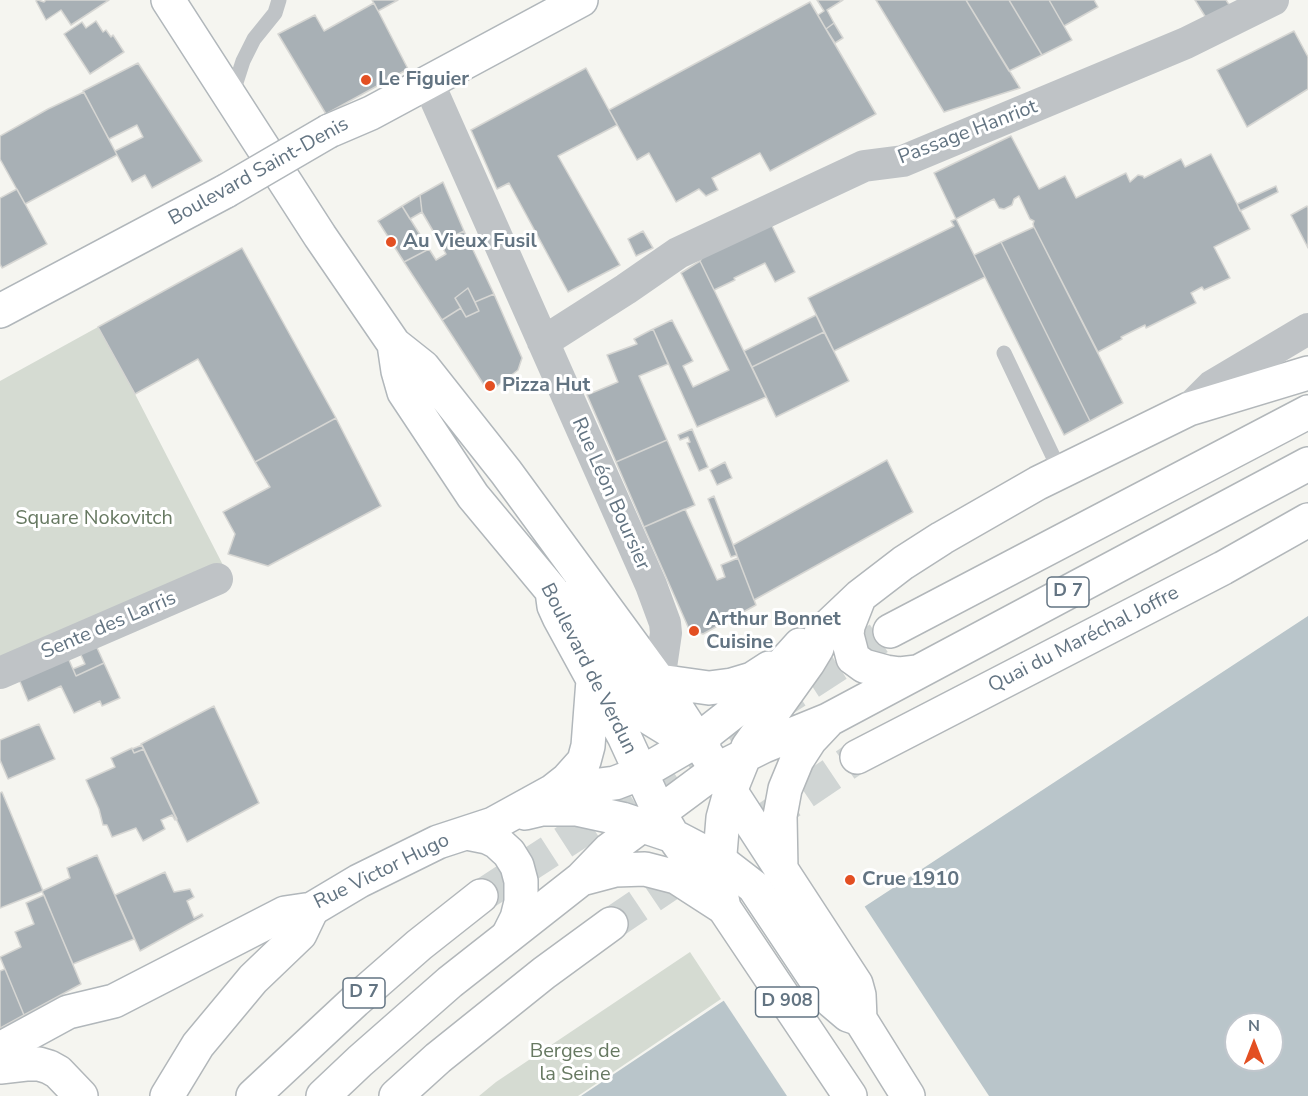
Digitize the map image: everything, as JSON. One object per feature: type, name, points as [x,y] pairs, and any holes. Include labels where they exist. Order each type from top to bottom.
[{"type":"main road","name":"Boulevard de Verdun","points":[[168,0],[320,236],[394,344],[423,367],[506,472],[659,681],[698,740]]},
{"type":"main road","name":"Boulevard Saint-Denis","points":[[0,311],[226,191],[329,131],[371,113],[581,0]]},
{"type":"main road","name":"Boulevard de Verdun","points":[[394,344],[404,392],[473,496],[552,591],[554,606],[559,617],[624,736],[641,773],[657,824],[724,908]]},
{"type":"main road","points":[[553,791],[615,783],[641,773],[698,740],[754,696],[810,639],[903,563],[942,538],[1060,471],[1189,409],[1308,373]]},
{"type":"main road","name":"D 7","points":[[890,631],[1308,412]]},
{"type":"main road","name":"D 7","points":[[781,869],[780,816],[785,789],[797,760],[810,740],[828,720],[1308,464]]},
{"type":"main road","name":"Quai du Maréchal Joffre","points":[[857,757],[1213,574],[1308,520]]},
{"type":"main road","name":"D 908","points":[[552,591],[562,591],[572,596],[651,719],[669,730],[698,740]]},
{"type":"main road","points":[[860,596],[848,626],[847,635],[853,658],[864,666],[886,672],[900,674],[917,672]]},
{"type":"main road","points":[[659,681],[709,688],[732,685],[752,679],[810,639]]},
{"type":"main road","points":[[724,908],[718,878],[723,818],[741,762],[817,648],[810,639]]},
{"type":"main road","name":"Rue Victor Hugo","points":[[0,1049],[68,1012],[114,1001],[285,913],[312,909],[359,881],[438,842],[510,816],[553,791],[567,780],[584,761],[588,746],[593,680]]},
{"type":"main road","points":[[323,1096],[450,982],[581,879],[609,850],[657,824],[741,762],[828,720]]},
{"type":"main road","points":[[698,740],[726,747],[741,762]]},
{"type":"main road","name":"D 908","points":[[741,762],[781,869],[856,984],[860,1019],[908,1096]]},
{"type":"main road","points":[[510,816],[542,809],[576,809],[657,824],[719,860]]},
{"type":"main road","points":[[467,832],[497,842],[509,853],[517,866],[522,891],[517,918],[507,936]]},
{"type":"main road","name":"D 908","points":[[719,860],[754,887],[828,998],[848,1015],[860,1019]]},
{"type":"main road","points":[[581,879],[615,870],[656,871],[676,877],[724,908]]},
{"type":"main road","name":"D 7","points":[[253,1096],[355,1001],[419,945],[481,896]]},
{"type":"main road","name":"D 908","points":[[724,908],[850,1096]]},
{"type":"main road","points":[[167,1096],[198,1045],[253,979],[300,934],[312,909]]},
{"type":"main road","points":[[396,1096],[438,1058],[544,973],[611,924]]},
{"type":"main road","points":[[0,1067],[26,1064],[49,1067],[58,1072],[81,1096]]},
{"type":"street","name":"Passage Hanriot","points":[[543,342],[678,253],[864,166],[903,161],[1186,43],[1273,0]]},
{"type":"street","name":"Rue Léon Boursier","points":[[428,82],[651,585],[665,623],[666,642],[659,681]]},
{"type":"street","points":[[1189,409],[1212,386],[1308,329]]},
{"type":"street","name":"Sente des Larris","points":[[0,673],[217,579]]},
{"type":"lane","points":[[231,98],[243,62],[254,39],[275,13],[279,0]]},
{"type":"lane","points":[[1004,353],[1060,471]]},
{"type":"green space","name":"Square Nokovitch","points":[[98,327],[224,567],[0,663],[0,381]]},
{"type":"green space","name":"Berges de la Seine","points":[[690,952],[721,999],[578,1096],[479,1096],[496,1082]]},
{"type":"shaded area","points":[[1308,616],[1308,1096],[581,1096],[864,907]]},
{"type":"pier","points":[[863,904],[989,1096],[787,1096],[722,998]]},
{"type":"building","points":[[46,0],[109,0],[71,25],[61,10],[46,20],[36,1],[44,2]]},
{"type":"building","points":[[372,0],[398,0],[378,11]]},
{"type":"building","points":[[817,0],[843,0],[827,10],[834,23],[826,29],[818,15],[824,11]]},
{"type":"building","points":[[876,0],[966,0],[1020,88],[944,112]]},
{"type":"building","points":[[966,0],[1009,0],[1042,55],[1009,71]]},
{"type":"building","points":[[1009,0],[1049,0],[1072,40],[1042,55]]},
{"type":"building","points":[[1049,0],[1094,0],[1098,7],[1064,26]]},
{"type":"building","points":[[1195,0],[1226,0],[1232,9],[1208,21]]},
{"type":"building","points":[[810,2],[876,114],[770,171],[760,153],[712,178],[718,190],[706,196],[699,189],[676,202],[649,153],[637,160],[609,110]]},
{"type":"building","points":[[374,3],[408,69],[326,114],[278,34],[315,15],[324,31]]},
{"type":"building","points":[[96,21],[103,32],[106,30],[111,37],[113,35],[124,52],[90,74],[64,34],[82,22],[86,28]]},
{"type":"building","points":[[834,23],[843,38],[835,43],[826,29]]},
{"type":"building","points":[[1294,31],[1308,57],[1308,89],[1247,127],[1217,70]]},
{"type":"building","points":[[138,63],[202,161],[152,188],[145,175],[132,182],[115,151],[143,137],[137,125],[109,139],[83,91]]},
{"type":"building","points":[[586,68],[617,125],[558,156],[620,265],[568,292],[509,183],[497,189],[471,130]]},
{"type":"building","points":[[84,92],[117,155],[25,204],[0,159],[0,136]]},
{"type":"building","points":[[1011,136],[1039,189],[1065,176],[1076,198],[1126,173],[1130,182],[1138,175],[1144,178],[1181,159],[1185,167],[1211,154],[1250,229],[1214,247],[1230,278],[1204,290],[1202,287],[1191,293],[1196,303],[1146,328],[1145,325],[1121,337],[1122,339],[1098,352],[1034,227],[1034,221],[1030,219],[1019,196],[1014,199],[1012,205],[1004,209],[999,208],[994,199],[956,219],[934,173]]},
{"type":"building","points":[[443,182],[464,231],[440,243],[422,212],[420,195]]},
{"type":"building","points":[[1276,186],[1278,192],[1240,211],[1237,204]]},
{"type":"building","points":[[17,189],[47,244],[2,268],[0,264],[0,198]]},
{"type":"building","points":[[420,195],[422,212],[410,219],[402,206]]},
{"type":"building","points":[[402,206],[429,249],[404,262],[378,221]]},
{"type":"building","points":[[1307,206],[1308,208],[1308,248],[1291,215]]},
{"type":"building","points":[[956,219],[985,277],[834,351],[808,298],[954,226],[951,221]]},
{"type":"building","points":[[770,222],[795,272],[775,282],[765,263],[714,290],[700,261],[710,246]]},
{"type":"building","points":[[1034,227],[1123,403],[1090,421],[1001,242]]},
{"type":"building","points":[[464,231],[494,294],[475,302],[468,288],[455,298],[461,308],[442,320],[404,262],[429,249],[436,260],[446,254],[440,243]]},
{"type":"building","points":[[643,231],[653,248],[636,256],[628,239]]},
{"type":"building","points":[[1001,242],[1090,421],[1064,435],[974,255]]},
{"type":"building","points":[[242,248],[336,418],[255,462],[198,359],[135,394],[98,327]]},
{"type":"building","points":[[700,261],[766,397],[697,427],[653,329],[672,320],[693,361],[683,366],[693,387],[729,370],[681,273]]},
{"type":"building","points":[[468,288],[479,311],[466,317],[455,298]]},
{"type":"building","points":[[494,294],[522,358],[518,370],[496,387],[484,385],[442,320],[461,308],[466,317],[479,311],[475,302]]},
{"type":"building","points":[[816,315],[824,332],[752,367],[744,351]]},
{"type":"building","points":[[653,329],[668,364],[639,376],[667,440],[616,462],[587,395],[618,382],[607,355],[637,344],[634,339]]},
{"type":"building","points":[[824,332],[849,381],[776,417],[752,367]]},
{"type":"building","points":[[336,418],[381,506],[268,566],[228,554],[235,534],[223,512],[270,487],[255,462]]},
{"type":"building","points":[[692,429],[708,467],[699,471],[687,443],[690,442],[688,437],[680,440],[678,435]]},
{"type":"building","points":[[667,440],[695,505],[644,527],[616,462]]},
{"type":"building","points":[[887,460],[913,512],[754,600],[733,545]]},
{"type":"building","points":[[725,462],[732,478],[717,485],[710,470]]},
{"type":"building","points":[[714,496],[737,555],[731,557],[708,499]]},
{"type":"building","points":[[685,509],[717,580],[725,577],[721,565],[738,558],[756,605],[703,634],[689,629],[644,527]]},
{"type":"building","points":[[93,639],[104,663],[76,676],[73,669],[85,664],[77,646]]},
{"type":"building","points":[[65,651],[76,676],[104,663],[120,698],[102,706],[100,701],[74,713],[61,686],[28,701],[16,672]]},
{"type":"building","points":[[214,706],[259,803],[187,842],[141,744]]},
{"type":"building","points":[[39,724],[55,759],[8,779],[0,760],[0,740]]},
{"type":"building","points":[[142,745],[144,749],[134,753],[132,749]]},
{"type":"building","points":[[132,748],[134,753],[144,749],[177,819],[175,820],[172,815],[161,820],[165,829],[143,841],[136,828],[112,837],[107,825],[103,825],[99,809],[86,780],[115,767],[111,758]]},
{"type":"building","points":[[2,792],[43,891],[0,908],[0,793]]},
{"type":"building","points":[[97,855],[134,939],[73,964],[42,891],[70,878],[67,868]]},
{"type":"building","points":[[165,872],[174,892],[190,889],[194,897],[187,901],[194,918],[202,914],[203,916],[140,951],[115,895]]},
{"type":"building","points":[[44,895],[81,984],[24,1015],[0,957],[21,947],[15,932],[34,924],[26,903]]},
{"type":"building","points":[[5,969],[24,1015],[0,1028],[0,971]]},
{"type":"tunnel","points":[[481,896],[890,631]]},
{"type":"tunnel","points":[[764,820],[857,757]]},
{"type":"tunnel","points":[[611,924],[697,866]]},
{"type":"place","name":"Le Figuier","points":[[366,80]]},
{"type":"place","name":"Au Vieux Fusil","points":[[391,242]]},
{"type":"place","name":"Pizza Hut","points":[[490,386]]},
{"type":"place","name":"Arthur Bonnet Cuisine","points":[[694,631]]},
{"type":"place","name":"Crue 1910","points":[[850,880]]}]
